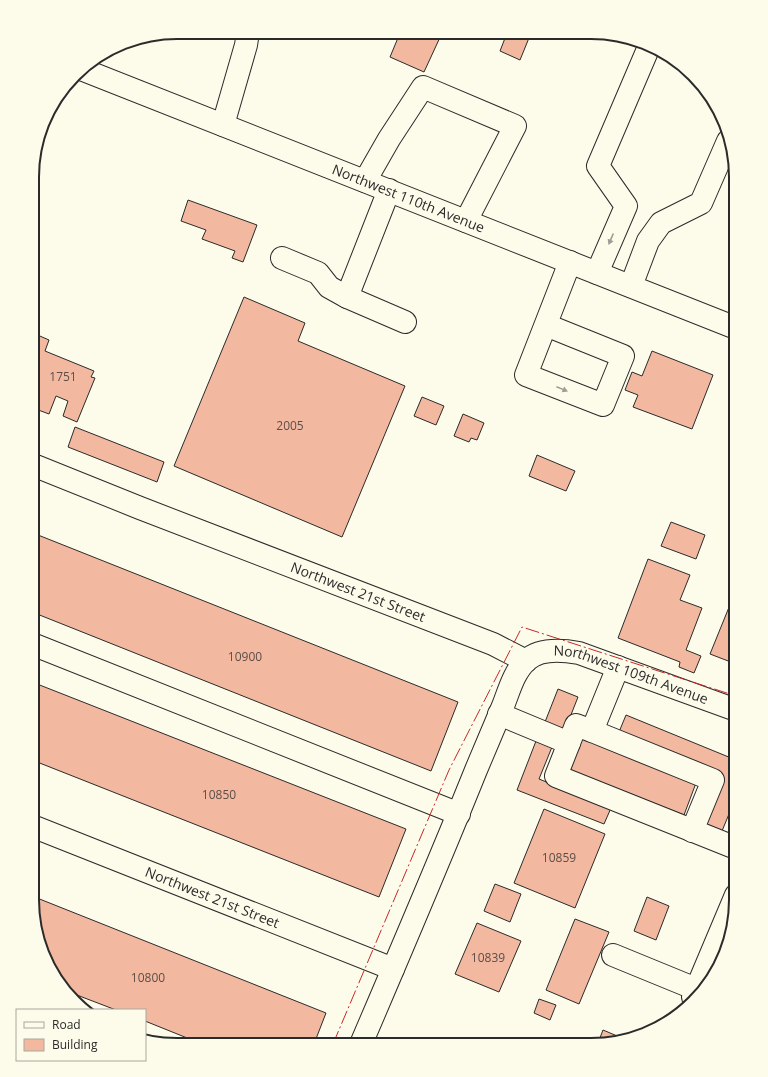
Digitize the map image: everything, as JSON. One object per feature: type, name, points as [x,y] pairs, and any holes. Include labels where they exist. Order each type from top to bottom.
[{"type":"street","points":[[223,125],[247,39]]},
{"type":"street","points":[[597,273],[626,206],[598,166],[647,51]]},
{"type":"street","name":"Northwest 110th Avenue","points":[[88,72],[597,273],[729,320]]},
{"type":"street","points":[[365,181],[389,139],[423,87],[515,126],[466,221]]},
{"type":"street","points":[[631,286],[648,241],[661,223],[701,203],[725,147]]},
{"type":"street","points":[[347,297],[389,190]]},
{"type":"street","points":[[282,258],[318,273],[329,288],[405,322]]},
{"type":"street","points":[[546,325],[623,356],[603,406],[526,375],[570,262]]},
{"type":"street","name":"Northwest 21st Street","points":[[39,467],[492,644],[526,660]]},
{"type":"street","points":[[39,647],[459,814]]},
{"type":"street","name":"Northwest 109th Avenue","points":[[526,660],[544,652],[558,650],[568,651],[618,667],[729,707]]},
{"type":"street","points":[[364,1038],[459,814],[514,679],[526,660]]},
{"type":"street","points":[[592,731],[618,667]]},
{"type":"street","points":[[499,714],[569,743]]},
{"type":"street","points":[[692,831],[713,780],[576,725],[556,776],[692,831],[729,845]]},
{"type":"street","name":"Northwest 21st Street","points":[[39,829],[393,969]]},
{"type":"street","points":[[697,989],[728,914]]},
{"type":"street","points":[[613,955],[694,992]]},
{"type":"building","points":[[398,39],[439,39],[424,72],[390,57]]},
{"type":"building","points":[[505,39],[529,39],[520,60],[500,51]]},
{"type":"building","points":[[188,200],[257,225],[243,262],[232,258],[235,251],[202,239],[206,230],[181,221]]},
{"type":"building","points":[[244,297],[305,323],[298,341],[405,386],[342,537],[174,466]]},
{"type":"building","points":[[39,336],[49,340],[45,351],[94,371],[91,377],[95,378],[77,422],[63,416],[68,401],[56,396],[49,414],[39,410]]},
{"type":"building","points":[[652,351],[713,375],[692,429],[633,407],[638,395],[625,390],[632,372],[642,376]]},
{"type":"building","points":[[422,397],[444,406],[436,425],[414,416]]},
{"type":"building","points":[[463,414],[484,423],[477,440],[471,438],[469,442],[454,436]]},
{"type":"building","points":[[75,427],[164,462],[157,482],[68,447]]},
{"type":"building","points":[[537,455],[575,471],[566,491],[529,476]]},
{"type":"building","points":[[671,522],[705,535],[696,559],[661,546]]},
{"type":"building","points":[[39,535],[458,702],[431,771],[39,615]]},
{"type":"building","points":[[648,559],[690,575],[680,600],[702,608],[686,650],[701,656],[694,673],[679,667],[680,662],[618,638]]},
{"type":"building","points":[[729,607],[729,661],[710,654]]},
{"type":"building","points":[[39,685],[406,829],[379,897],[39,763]]},
{"type":"building","points":[[558,689],[578,697],[565,730],[545,722]]},
{"type":"building","points":[[626,715],[729,757],[729,814],[722,831],[702,822],[721,774],[619,732]]},
{"type":"building","points":[[582,738],[696,783],[684,815],[570,770]]},
{"type":"building","points":[[536,741],[552,747],[539,779],[611,808],[604,824],[517,790]]},
{"type":"building","points":[[544,809],[605,834],[575,908],[514,883]]},
{"type":"building","points":[[495,884],[521,894],[510,922],[484,911]]},
{"type":"building","points":[[647,897],[669,906],[656,940],[634,931]]},
{"type":"building","points":[[39,899],[326,1013],[316,1038],[187,1038],[146,1021],[146,1009],[113,1009],[77,995],[62,977],[46,944],[39,909]]},
{"type":"building","points":[[575,919],[609,932],[579,1004],[546,990]]},
{"type":"building","points":[[477,923],[521,941],[499,992],[455,974]]},
{"type":"building","points":[[539,999],[556,1005],[550,1020],[534,1013]]},
{"type":"building","points":[[603,1030],[616,1035],[600,1038]]},
{"type":"power","points":[[336,1038],[449,770],[522,627],[729,694]]}]
